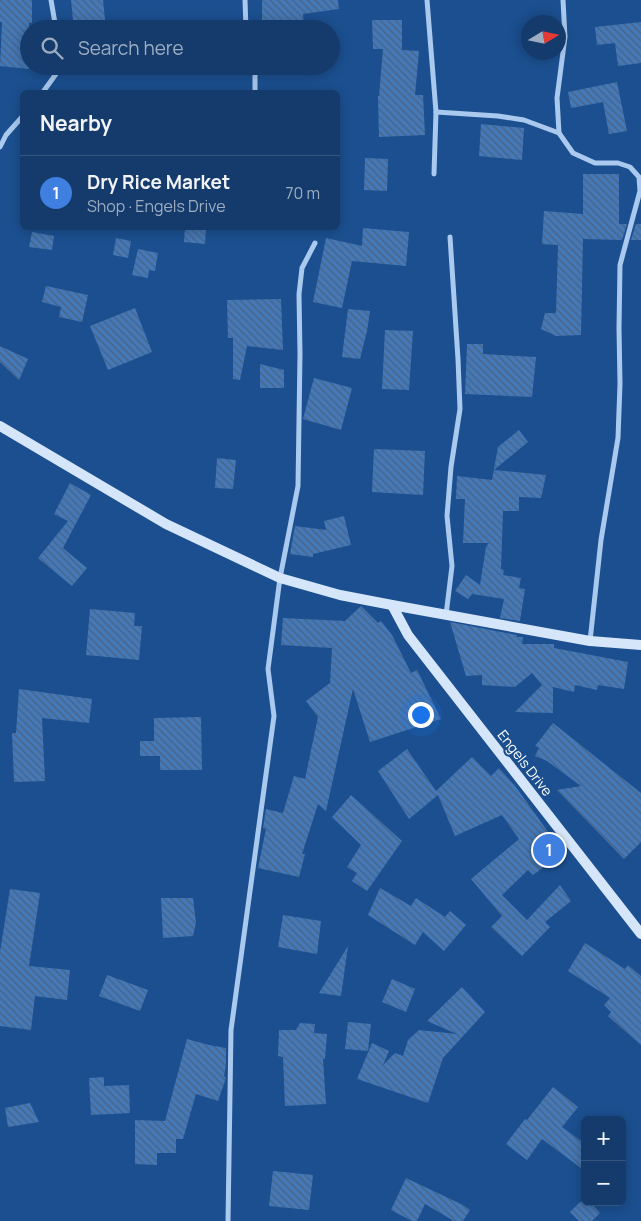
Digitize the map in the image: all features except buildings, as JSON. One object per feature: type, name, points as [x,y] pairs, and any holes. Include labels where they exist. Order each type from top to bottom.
[{"type":"main road","points":[[0,426],[166,524],[280,578],[340,595],[392,605],[590,641],[641,645]]},
{"type":"main road","name":"Engels Drive","points":[[392,605],[408,635],[641,934]]},
{"type":"street","points":[[50,0],[54,20]]},
{"type":"street","points":[[245,0],[246,20]]},
{"type":"street","points":[[426,0],[436,112],[434,174]]},
{"type":"street","points":[[563,0],[566,37],[557,98],[559,133],[573,153],[595,163],[618,163],[630,167],[639,177],[640,191],[620,265],[618,438],[601,540],[590,641]]},
{"type":"street","points":[[44,90],[55,75]]},
{"type":"street","points":[[255,75],[255,90]]},
{"type":"street","points":[[436,112],[498,116],[524,120],[559,133]]},
{"type":"street","points":[[0,148],[6,135],[20,119]]},
{"type":"street","points":[[446,615],[452,566],[447,516],[451,467],[460,410],[450,238]]},
{"type":"street","points":[[228,1221],[231,1030],[274,716],[268,669],[280,578],[298,486],[299,294],[302,268],[315,242]]},
{"type":"place","name":"Dry Rice Market","points":[[549,850]]}]
